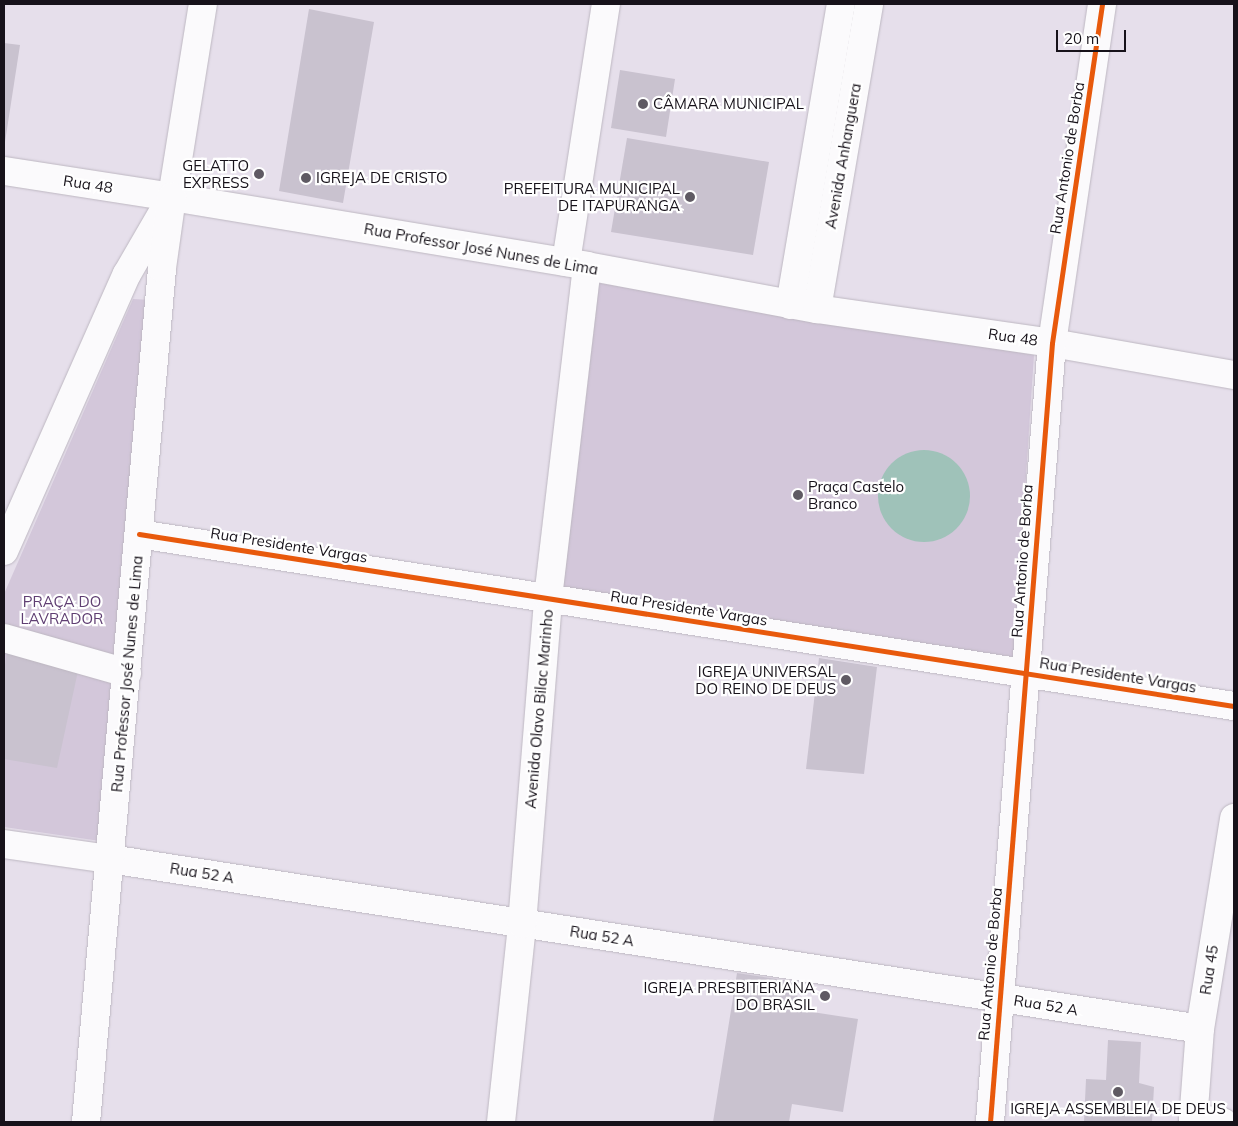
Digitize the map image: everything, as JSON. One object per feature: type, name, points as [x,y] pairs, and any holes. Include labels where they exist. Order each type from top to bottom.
[{"type":"street","name":"Rua Professor José Nunes de Lima","points":[[86,1122],[162,268],[202,4]]},
{"type":"street","name":"Avenida Olavo Bilac Marinho","points":[[501,1122],[522,924],[576,264],[606,4]]},
{"type":"street","points":[[790,305],[841,4]]},
{"type":"street","name":"Avenida Anhanguera","points":[[817,309],[869,4]]},
{"type":"street","name":"Rua Antonio de Borba","points":[[990,1122],[1052,343],[1102,4]]},
{"type":"street","name":"Rua 48","points":[[4,171],[172,197]]},
{"type":"street","name":"Rua Professor José Nunes de Lima","points":[[172,197],[576,264],[790,305]]},
{"type":"street","points":[[4,551],[13,512],[127,274],[172,197]]},
{"type":"street","name":"Rua 48","points":[[790,305],[1052,343],[1234,375]]},
{"type":"street","name":"Rua Presidente Vargas","points":[[139,534],[1234,706]]},
{"type":"street","points":[[4,638],[127,673]]},
{"type":"street","name":"Rua 45","points":[[1193,1120],[1200,1029],[1231,863],[1234,818]]},
{"type":"street","name":"Rua 52 A","points":[[4,844],[1200,1029]]},
{"type":"street","points":[[1193,1120],[1223,1122]]},
{"type":"green space","name":"Praça Castelo Branco","points":[[598,283],[1034,355],[1014,657],[559,592]]},
{"type":"green space","name":"PRAÇA DO LAVRADOR","points":[[133,299],[151,300],[100,841],[4,827],[4,594]]},
{"type":"shaded area","points":[[924,450],[942,453],[957,463],[967,478],[970,496],[967,514],[957,529],[942,539],[924,542],[906,539],[891,529],[881,514],[878,496],[881,478],[891,463],[906,453]]},
{"type":"building","name":"IGREJA DE CRISTO","points":[[309,9],[374,22],[343,203],[279,191]]},
{"type":"building","points":[[4,43],[20,45],[5,142],[4,142]]},
{"type":"building","name":"CÂMARA MUNICIPAL","points":[[620,70],[675,79],[666,137],[611,128]]},
{"type":"building","name":"PREFEITURA MUNICIPAL DE ITAPURANGA","points":[[627,138],[769,162],[753,255],[611,232]]},
{"type":"building","points":[[7,651],[78,671],[57,768],[4,759],[4,672]]},
{"type":"building","name":"IGREJA UNIVERSAL DO REINO DE DEUS","points":[[819,658],[877,667],[864,774],[806,769]]},
{"type":"building","name":"IGREJA PRESBITERIANA DO BRASIL","points":[[737,973],[796,982],[799,1010],[858,1019],[843,1112],[792,1104],[789,1122],[713,1122]]},
{"type":"building","name":"IGREJA ASSEMBLEIA DE DEUS","points":[[1108,1040],[1141,1042],[1139,1083],[1154,1087],[1152,1122],[1084,1122],[1086,1079],[1106,1080]]},
{"type":"cycle path","points":[[990,1122],[1052,343],[1102,4]]},
{"type":"cycle path","points":[[139,534],[1234,706]]},
{"type":"place","name":"CÂMARA MUNICIPAL","points":[[643,104]]},
{"type":"place","name":"GELATTO EXPRESS","points":[[259,174]]},
{"type":"place","name":"IGREJA DE CRISTO","points":[[306,178]]},
{"type":"place","name":"PREFEITURA MUNICIPAL DE ITAPURANGA","points":[[690,197]]},
{"type":"place","name":"Praça Castelo Branco","points":[[798,495]]},
{"type":"place","name":"IGREJA UNIVERSAL DO REINO DE DEUS","points":[[846,680]]},
{"type":"place","name":"IGREJA PRESBITERIANA DO BRASIL","points":[[825,996]]},
{"type":"place","name":"IGREJA ASSEMBLEIA DE DEUS","points":[[1118,1092]]}]
